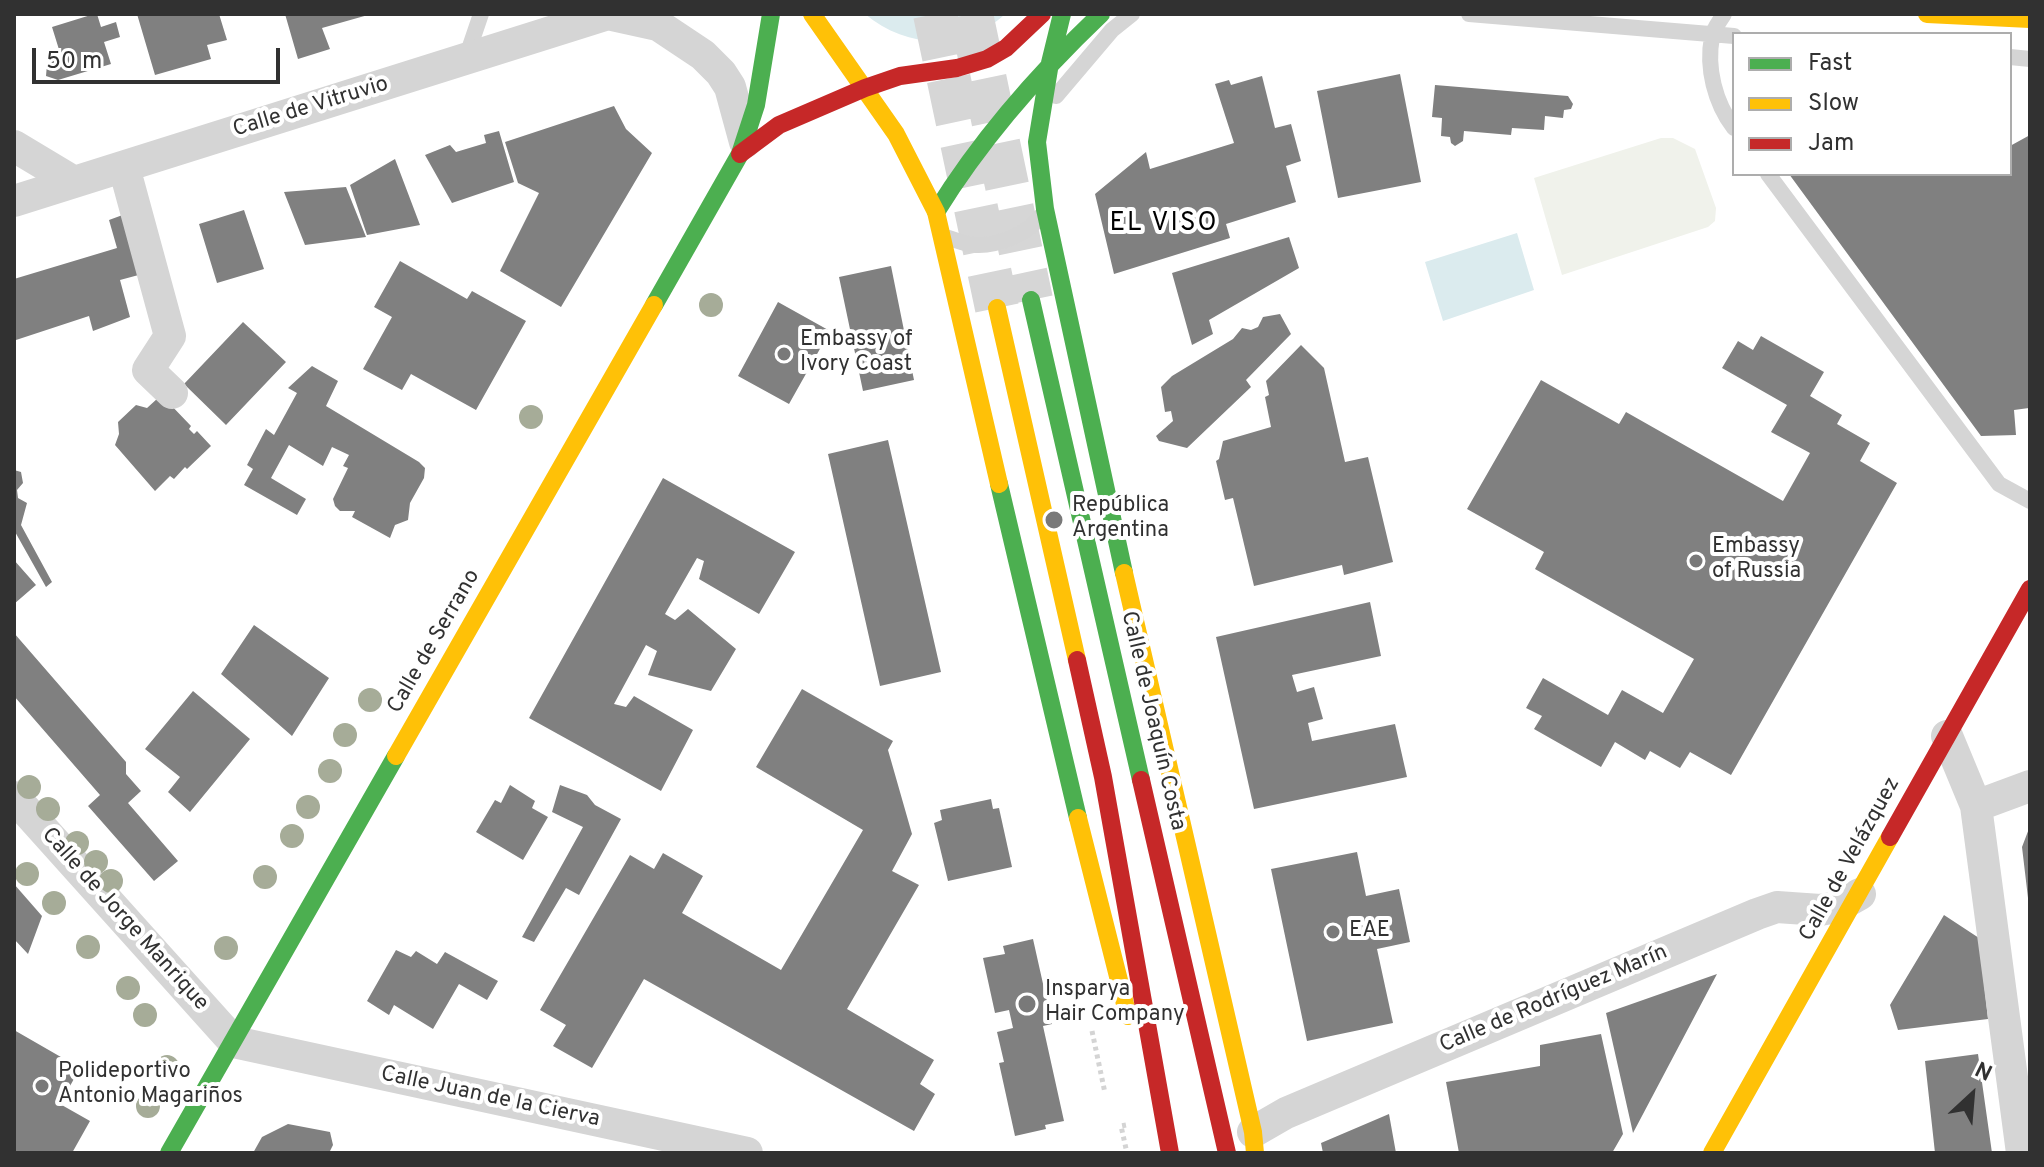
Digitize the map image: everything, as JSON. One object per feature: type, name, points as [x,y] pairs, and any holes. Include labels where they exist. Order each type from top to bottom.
[{"type":"street","name":"Calle de Vitruvio","points":[[14,201],[608,14]]},
{"type":"street","points":[[608,14],[658,25],[703,55],[730,87],[742,148]]},
{"type":"street","name":"Calle de Serrano","points":[[169,1153],[742,148],[756,105],[771,14]]},
{"type":"street","points":[[812,14],[911,156],[936,212],[1066,772],[1162,1153]]},
{"type":"street","name":"Calle de Serrano","points":[[742,148],[779,125],[865,88],[900,76],[957,68],[987,59],[1006,48],[1042,14]]},
{"type":"street","points":[[1062,14],[1038,129],[1037,158],[1045,209],[1121,560],[1254,1143]]},
{"type":"street","points":[[936,212],[956,180],[1050,63],[1101,14]]},
{"type":"street","points":[[1927,14],[2029,19]]},
{"type":"street","points":[[14,146],[74,182]]},
{"type":"street","points":[[124,167],[170,336],[148,370],[172,393]]},
{"type":"street","name":"Calle de Joaquín Costa","points":[[1031,300],[1227,1153]]},
{"type":"street","points":[[997,308],[1103,777],[1170,1153]]},
{"type":"street","name":"Calle de Velázquez","points":[[1712,1153],[2030,589]]},
{"type":"street","points":[[1947,736],[1976,806],[2022,1153]]},
{"type":"street","points":[[1976,806],[2030,786]]},
{"type":"street","name":"Calle de Jorge Manrique","points":[[14,797],[234,1042]]},
{"type":"street","name":"Calle de Rodríguez Marín","points":[[1254,1143],[1286,1113],[1757,914],[1777,907],[1820,910],[1837,907],[1860,894]]},
{"type":"street","name":"Calle Juan de la Cierva","points":[[234,1042],[746,1153]]},
{"type":"lane","points":[[465,59],[481,14]]},
{"type":"lane","points":[[1038,129],[1057,94],[1112,30],[1132,14]]},
{"type":"lane","points":[[1469,14],[1732,36]]},
{"type":"lane","points":[[1724,14],[1712,34],[1709,73],[1732,126]]},
{"type":"lane","points":[[1769,176],[1999,484],[2030,501]]},
{"type":"lane","points":[[943,236],[976,245],[1002,241],[1027,230],[1045,209]]},
{"type":"path","points":[[1091,1025],[1105,1093]]},
{"type":"path","points":[[1121,1126],[1127,1153]]},
{"type":"shaded area","points":[[865,14],[1005,14],[972,35],[935,41],[898,34]]},
{"type":"shaded area","points":[[1661,138],[1673,138],[1695,149],[1716,208],[1715,221],[1708,227],[1562,275],[1534,178]]},
{"type":"shaded area","points":[[1517,233],[1534,290],[1443,321],[1425,262]]},
{"type":"building","points":[[97,14],[101,27],[116,22],[120,37],[104,42],[111,64],[58,80],[46,76],[47,64],[61,56],[52,27]]},
{"type":"building","points":[[137,14],[219,14],[227,40],[207,45],[211,59],[155,75]]},
{"type":"building","points":[[285,14],[368,15],[322,28],[330,49],[298,59]]},
{"type":"building","points":[[1400,74],[1421,182],[1338,198],[1317,91]]},
{"type":"building","points":[[1262,76],[1275,128],[1291,124],[1301,161],[1286,166],[1296,202],[1226,224],[1230,238],[1114,274],[1095,194],[1146,152],[1150,169],[1234,143],[1215,84],[1229,80],[1231,85]]},
{"type":"building","points":[[1435,85],[1568,96],[1573,104],[1571,109],[1564,110],[1563,118],[1545,116],[1544,130],[1512,128],[1511,135],[1464,131],[1463,141],[1455,146],[1450,137],[1441,136],[1442,118],[1432,117]]},
{"type":"building","points":[[614,106],[626,129],[652,153],[561,307],[500,271],[539,193],[518,183],[505,142]]},
{"type":"building","points":[[499,131],[514,182],[452,203],[425,155],[450,145],[456,152],[486,143],[484,135]]},
{"type":"building","points":[[2030,135],[2029,408],[2014,410],[2016,435],[1981,436],[1790,176],[2012,176],[2012,145]]},
{"type":"building","points":[[395,159],[420,225],[367,235],[350,185]]},
{"type":"building","points":[[346,187],[366,237],[305,245],[284,192]]},
{"type":"building","points":[[244,210],[264,269],[217,283],[199,224]]},
{"type":"building","points":[[128,213],[146,273],[120,280],[130,317],[93,331],[89,316],[16,340],[14,279],[117,248],[109,220]]},
{"type":"building","points":[[1289,237],[1299,268],[1209,320],[1213,334],[1192,345],[1172,273]]},
{"type":"building","points":[[400,261],[467,299],[472,291],[526,321],[476,410],[411,374],[402,390],[363,369],[392,317],[374,307]]},
{"type":"building","points":[[891,266],[914,380],[863,391],[839,277]]},
{"type":"building","name":"Embassy of Ivory Coast","points":[[778,302],[830,331],[789,404],[738,376]]},
{"type":"building","points":[[1280,314],[1291,334],[1246,380],[1251,387],[1187,448],[1159,441],[1156,436],[1173,421],[1171,411],[1165,412],[1161,387],[1172,376],[1233,339],[1242,328],[1251,330],[1258,327],[1263,317]]},
{"type":"building","points":[[243,322],[286,362],[226,425],[184,384]]},
{"type":"building","name":"Embassy of Russia","points":[[1761,336],[1824,372],[1810,396],[1842,415],[1837,424],[1870,443],[1860,461],[1897,483],[1731,775],[1690,752],[1680,768],[1650,751],[1645,760],[1615,742],[1601,767],[1534,729],[1542,716],[1526,708],[1543,678],[1608,715],[1622,690],[1663,713],[1694,659],[1535,569],[1544,552],[1467,509],[1541,380],[1619,424],[1626,412],[1783,501],[1810,453],[1771,432],[1787,405],[1722,368],[1738,341],[1753,350]]},
{"type":"building","points":[[1301,345],[1324,368],[1345,462],[1368,457],[1393,562],[1344,575],[1342,565],[1254,586],[1233,498],[1225,500],[1216,461],[1223,441],[1271,427],[1265,397],[1269,395],[1266,381]]},
{"type":"building","points":[[312,366],[338,381],[326,406],[425,468],[424,478],[410,503],[408,520],[395,525],[390,538],[352,517],[355,511],[340,511],[335,506],[333,499],[348,468],[343,466],[349,455],[332,447],[323,466],[289,445],[271,478],[306,499],[297,515],[244,485],[253,469],[247,465],[266,429],[274,435],[297,393],[288,388]]},
{"type":"building","points":[[158,398],[167,401],[191,426],[189,429],[194,434],[197,431],[211,446],[187,469],[185,467],[174,479],[170,476],[155,491],[115,445],[119,434],[118,422],[136,405],[147,408]]},
{"type":"building","points":[[888,440],[941,672],[880,686],[828,454]]},
{"type":"building","points":[[14,470],[21,472],[23,483],[17,490],[18,498],[27,503],[21,525],[52,582],[46,587],[14,530]]},
{"type":"building","points":[[663,478],[795,552],[759,614],[699,579],[704,561],[697,558],[665,614],[675,620],[688,609],[736,649],[711,691],[648,675],[657,651],[646,645],[614,704],[626,707],[634,696],[693,730],[661,791],[529,718]]},
{"type":"building","points":[[14,560],[36,585],[14,604]]},
{"type":"building","points":[[1370,602],[1381,656],[1292,675],[1297,692],[1314,687],[1323,719],[1308,723],[1312,741],[1395,724],[1407,777],[1254,809],[1216,637]]},
{"type":"building","points":[[254,625],[329,678],[292,736],[221,674]]},
{"type":"building","points":[[14,633],[126,762],[126,774],[141,791],[128,803],[178,861],[154,881],[88,806],[100,795],[14,696]]},
{"type":"building","points":[[802,689],[893,741],[888,750],[912,834],[892,871],[919,885],[847,1009],[934,1060],[920,1084],[935,1094],[914,1131],[644,979],[592,1068],[553,1046],[566,1025],[540,1010],[630,855],[654,869],[663,853],[703,876],[682,913],[781,970],[863,830],[756,767]]},
{"type":"building","points":[[193,691],[250,739],[190,812],[168,792],[180,777],[145,749]]},
{"type":"building","points":[[510,785],[535,801],[532,808],[548,817],[523,860],[476,832],[495,800],[501,803]]},
{"type":"building","points":[[560,785],[587,795],[595,805],[621,819],[579,895],[566,888],[534,942],[522,937],[583,827],[552,812]]},
{"type":"building","points":[[991,799],[993,809],[999,808],[1012,867],[948,881],[934,823],[942,820],[940,810]]},
{"type":"building","points":[[2030,826],[2030,897],[2028,898],[2022,847]]},
{"type":"building","points":[[1357,852],[1366,896],[1399,889],[1410,942],[1377,949],[1393,1023],[1307,1041],[1271,869]]},
{"type":"building","points":[[14,884],[42,916],[28,954],[14,939]]},
{"type":"building","points":[[1944,915],[1979,938],[1988,1019],[1898,1030],[1890,1005]]},
{"type":"building","points":[[1033,939],[1052,1024],[1043,1026],[1064,1121],[1015,1136],[999,1063],[1004,1062],[997,1032],[1013,1028],[1009,1010],[995,1013],[983,958],[1005,954],[1003,946]]},
{"type":"building","points":[[396,950],[411,957],[416,951],[437,964],[445,952],[498,981],[487,1000],[459,984],[433,1029],[394,1005],[389,1015],[367,1001]]},
{"type":"building","points":[[1717,974],[1633,1133],[1606,1013]]},
{"type":"building","name":"Polideportivo Antonio Magariños","points":[[14,1030],[80,1068],[60,1104],[90,1121],[72,1153],[14,1153]]},
{"type":"building","points":[[1601,1034],[1623,1134],[1612,1153],[1459,1153],[1446,1082],[1540,1066],[1540,1045]]},
{"type":"building","points":[[1978,1054],[1992,1153],[1935,1153],[1925,1061]]},
{"type":"building","points":[[1389,1114],[1396,1153],[1323,1153],[1321,1143]]},
{"type":"building","points":[[288,1124],[330,1132],[333,1145],[329,1153],[253,1153],[262,1137]]},
{"type":"tunnel","points":[[935,14],[997,308]]},
{"type":"tunnel","points":[[971,14],[1031,300]]},
{"type":"traffic: fast","points":[[654,305],[740,154],[756,105],[771,14]]},
{"type":"traffic: fast","points":[[1062,14],[1037,142],[1045,209],[1124,573]]},
{"type":"traffic: fast","points":[[936,212],[1012,108],[1101,14]]},
{"type":"traffic: fast","points":[[1031,300],[1141,780]]},
{"type":"traffic: fast","points":[[999,484],[1078,818]]},
{"type":"traffic: fast","points":[[169,1153],[396,756]]},
{"type":"traffic: slow","points":[[812,14],[896,134],[936,212],[999,484]]},
{"type":"traffic: slow","points":[[1927,14],[2030,19]]},
{"type":"traffic: slow","points":[[396,756],[654,305]]},
{"type":"traffic: slow","points":[[997,308],[1077,660]]},
{"type":"traffic: slow","points":[[1124,573],[1253,1132],[1255,1153]]},
{"type":"traffic: slow","points":[[1078,818],[1128,1016]]},
{"type":"traffic: slow","points":[[1712,1153],[1890,837]]},
{"type":"traffic: jam","points":[[740,154],[779,125],[865,88],[900,76],[957,68],[987,59],[1006,48],[1042,14]]},
{"type":"traffic: jam","points":[[1890,837],[2030,589]]},
{"type":"traffic: jam","points":[[1077,660],[1103,777],[1170,1153]]},
{"type":"traffic: jam","points":[[1141,780],[1227,1153]]},
{"type":"place","name":"Embassy of Ivory Coast","points":[[784,354]]},
{"type":"place","name":"República Argentina","points":[[1054,520]]},
{"type":"place","name":"Embassy of Russia","points":[[1696,561]]},
{"type":"place","name":"EAE","points":[[1333,932]]},
{"type":"place","name":"Insparya Hair Company","points":[[1027,1004]]},
{"type":"place","name":"Polideportivo Antonio Magariños","points":[[42,1086]]},
{"type":"district","name":"EL VISO","points":[[1164,225]]}]
